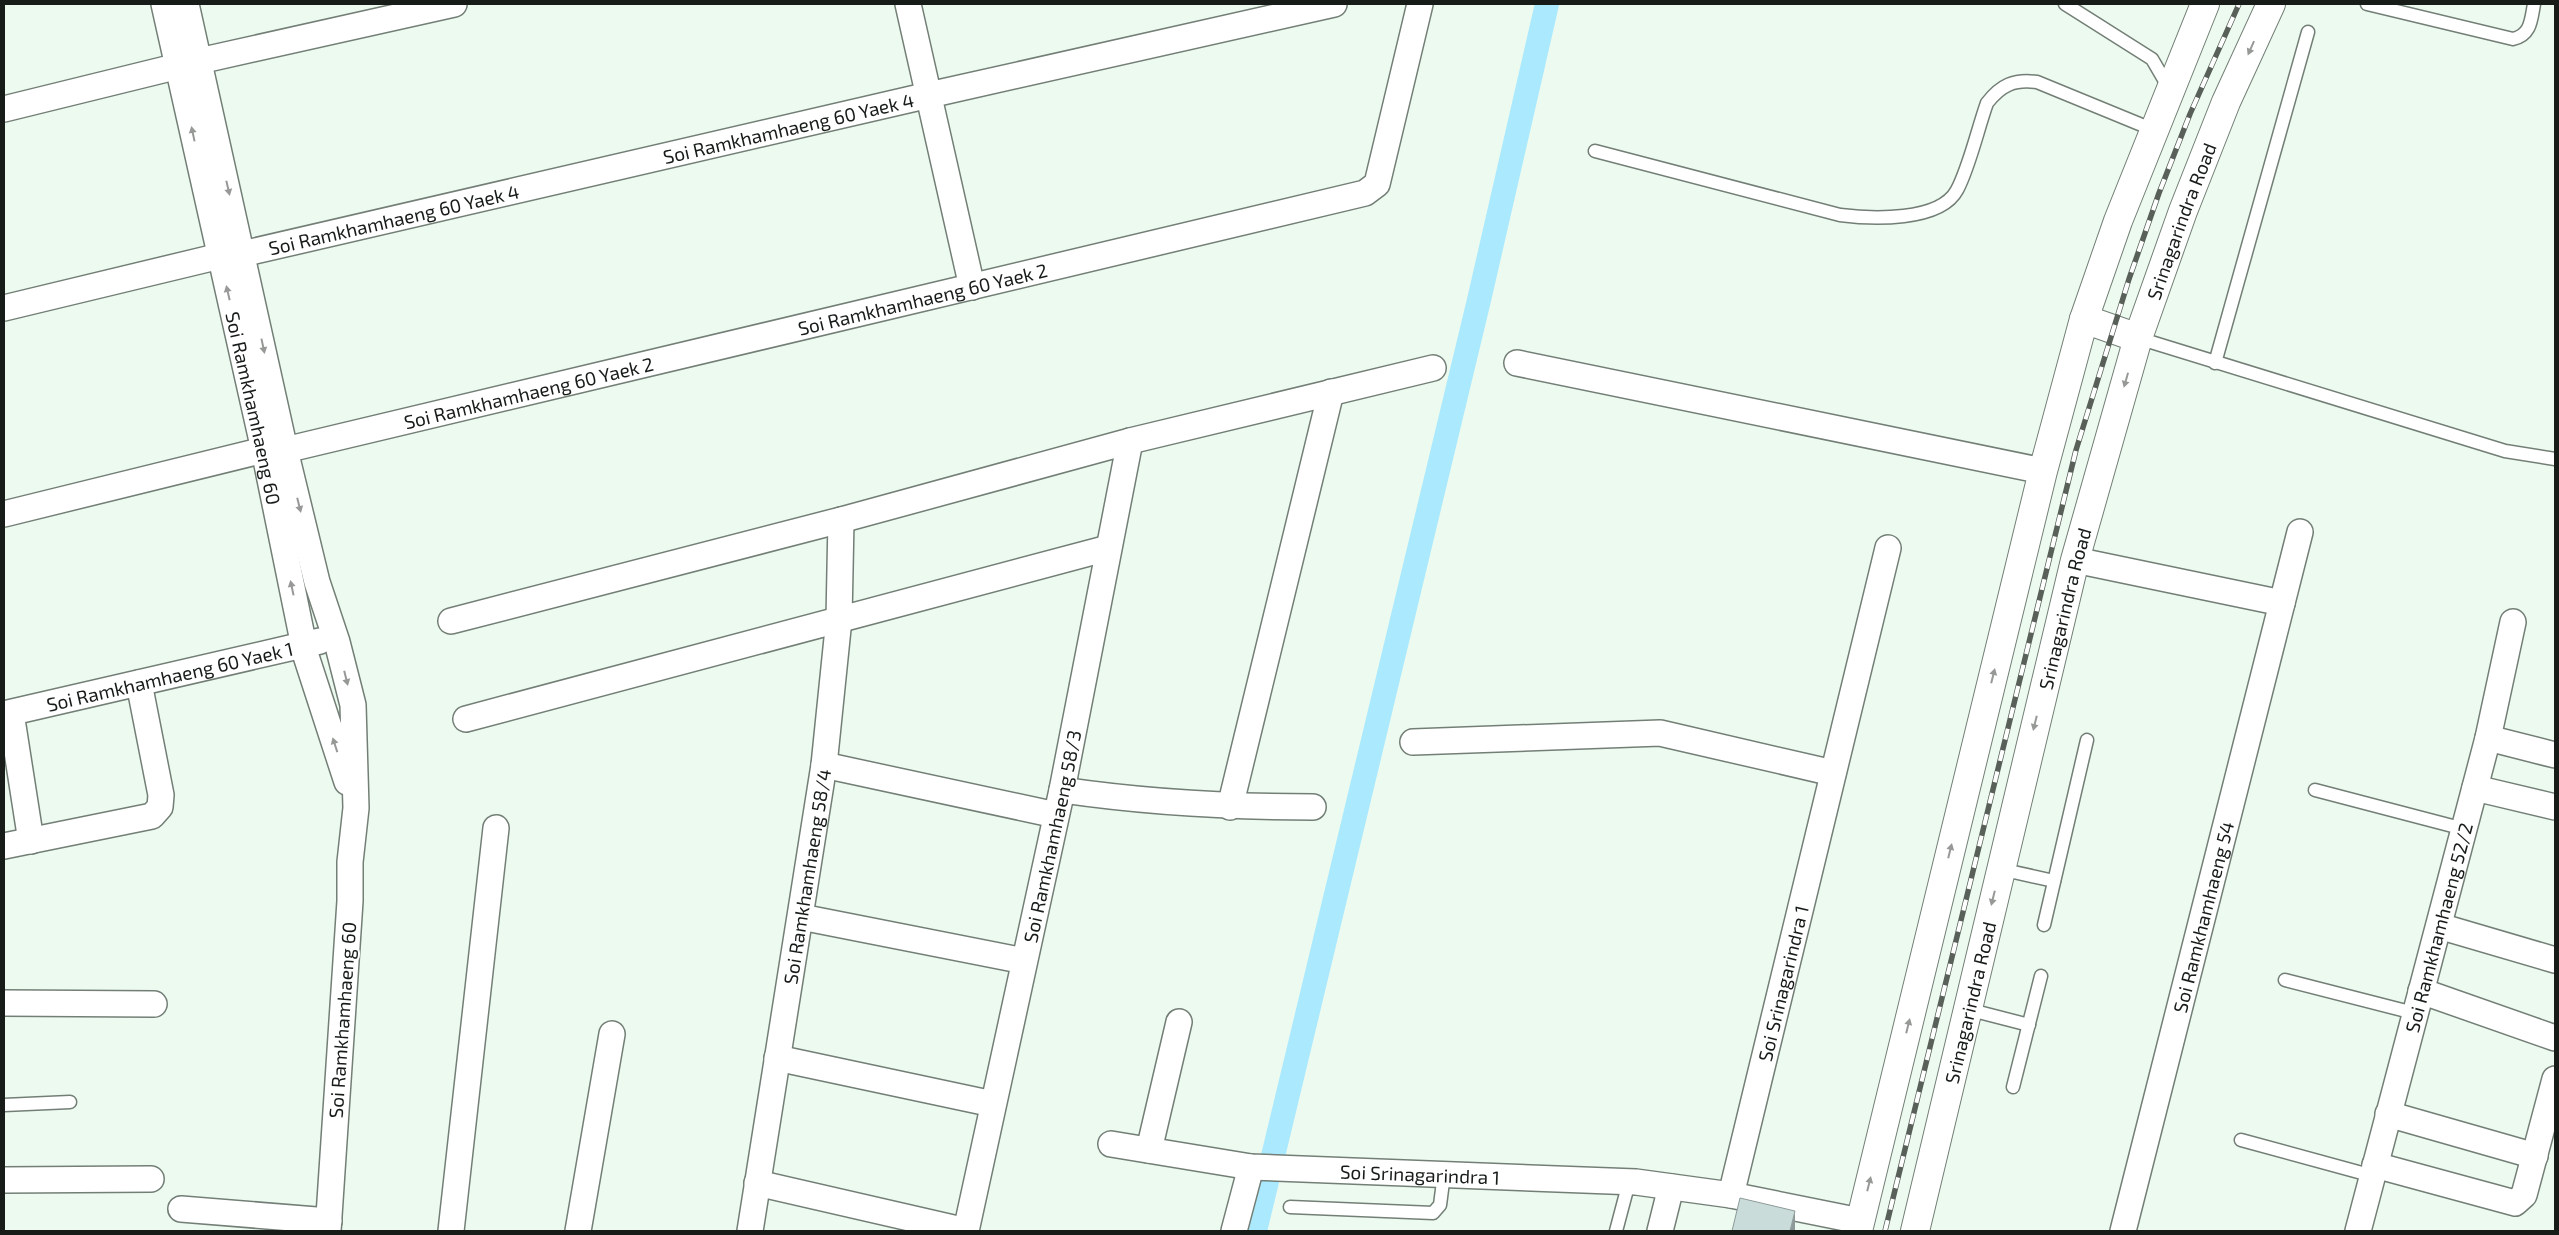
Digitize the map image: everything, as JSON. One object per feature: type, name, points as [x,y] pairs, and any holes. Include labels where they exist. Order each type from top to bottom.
[{"type":"main road","points":[[1859,1226],[2043,471],[2084,319],[2118,221],[2205,4]]},
{"type":"main road","name":"Srinagarindra Road","points":[[1915,1231],[2075,560],[2138,338],[2183,211],[2226,102],[2271,4]]},
{"type":"main road","points":[[2084,319],[2138,338]]},
{"type":"street","name":"Soi Ramkhamhaeng 60","points":[[164,4],[189,64]]},
{"type":"street","name":"Soi Ramkhamhaeng 60","points":[[186,4],[189,64],[275,450],[304,645],[356,808]]},
{"type":"street","points":[[4,109],[189,64],[454,4]]},
{"type":"street","points":[[908,4],[972,286]]},
{"type":"street","name":"Soi Ramkhamhaeng 60 Yaek 4","points":[[4,308],[929,95],[1334,4]]},
{"type":"street","name":"Soi Ramkhamhaeng 60 Yaek 2","points":[[4,514],[1365,193],[1377,184],[1420,4]]},
{"type":"street","points":[[1517,363],[2043,471]]},
{"type":"street","points":[[450,621],[840,520],[1130,440],[1433,368]]},
{"type":"street","points":[[1230,807],[1331,392]]},
{"type":"street","name":"Soi Ramkhamhaeng 58/3","points":[[966,1231],[1062,790],[1130,440]]},
{"type":"street","name":"Soi Ramkhamhaeng 60","points":[[275,450],[336,637],[353,705],[356,808],[350,862],[350,901],[328,1226]]},
{"type":"street","name":"Soi Ramkhamhaeng 58/4","points":[[750,1231],[824,765],[839,619],[840,520]]},
{"type":"street","name":"Soi Ramkhamhaeng 54","points":[[2123,1231],[2300,532]]},
{"type":"street","points":[[466,719],[1108,548]]},
{"type":"street","name":"Soi Srinagarindra 1","points":[[1731,1195],[1888,548]]},
{"type":"street","points":[[2075,560],[2282,603]]},
{"type":"street","name":"Soi Ramkhamhaeng 52/2","points":[[2358,1231],[2488,738],[2513,622]]},
{"type":"street","name":"Soi Ramkhamhaeng 60 Yaek 1","points":[[7,713],[336,637]]},
{"type":"street","points":[[4,846],[152,816],[160,807],[161,795],[139,683]]},
{"type":"street","points":[[7,713],[31,841]]},
{"type":"street","points":[[1413,742],[1660,733],[1833,773]]},
{"type":"street","points":[[2488,738],[2555,755]]},
{"type":"street","points":[[824,765],[1056,815]]},
{"type":"street","points":[[2475,788],[2555,807]]},
{"type":"street","points":[[1062,790],[1126,799],[1230,807],[1313,807]]},
{"type":"street","points":[[451,1231],[496,828]]},
{"type":"street","points":[[801,917],[1024,961]]},
{"type":"street","points":[[2439,926],[2555,960]]},
{"type":"street","points":[[2417,1002],[2555,1038]]},
{"type":"street","points":[[4,1003],[154,1004]]},
{"type":"street","points":[[1149,1150],[1179,1022]]},
{"type":"street","points":[[578,1231],[612,1034]]},
{"type":"street","points":[[777,1058],[993,1104]]},
{"type":"street","points":[[2374,1170],[2515,1203],[2524,1195],[2555,1079]]},
{"type":"street","points":[[2388,1114],[2535,1156]]},
{"type":"street","name":"Soi Srinagarindra 1","points":[[1111,1144],[1257,1167],[1629,1182],[1731,1195],[1859,1226]]},
{"type":"street","points":[[1234,1231],[1257,1167]]},
{"type":"street","points":[[4,1180],[150,1179]]},
{"type":"street","points":[[757,1183],[966,1231]]},
{"type":"street","points":[[1660,1231],[1671,1187]]},
{"type":"street","points":[[181,1209],[328,1226]]},
{"type":"lane","points":[[2064,4],[2152,59],[2170,90]]},
{"type":"lane","points":[[2367,4],[2513,39],[2523,37],[2529,30],[2534,4]]},
{"type":"lane","points":[[2215,363],[2308,32]]},
{"type":"lane","points":[[1595,151],[1840,215],[1874,218],[1913,214],[1946,204],[1957,190],[1987,103],[1996,91],[2007,84],[2022,80],[2037,82],[2154,130]]},
{"type":"lane","points":[[2138,338],[2504,450],[2555,459]]},
{"type":"lane","points":[[2044,925],[2087,740]]},
{"type":"lane","points":[[2315,790],[2464,829]]},
{"type":"lane","points":[[2000,869],[2054,881]]},
{"type":"lane","points":[[2013,1087],[2041,976]]},
{"type":"lane","points":[[2285,980],[2417,1002]]},
{"type":"lane","points":[[1967,1008],[2029,1025]]},
{"type":"lane","points":[[4,1105],[70,1102]]},
{"type":"lane","points":[[2241,1140],[2374,1170]]},
{"type":"lane","points":[[1290,1207],[1433,1213],[1440,1205],[1444,1174]]},
{"type":"lane","points":[[1616,1231],[1629,1182]]},
{"type":"building","points":[[1740,1198],[1795,1211],[1790,1231],[1732,1231]]},
{"type":"waterway","points":[[1255,1231],[1479,300],[1547,4]]},
{"type":"railway","points":[[1885,1231],[2076,450],[2129,279],[2159,193],[2190,114],[2239,4]]}]
